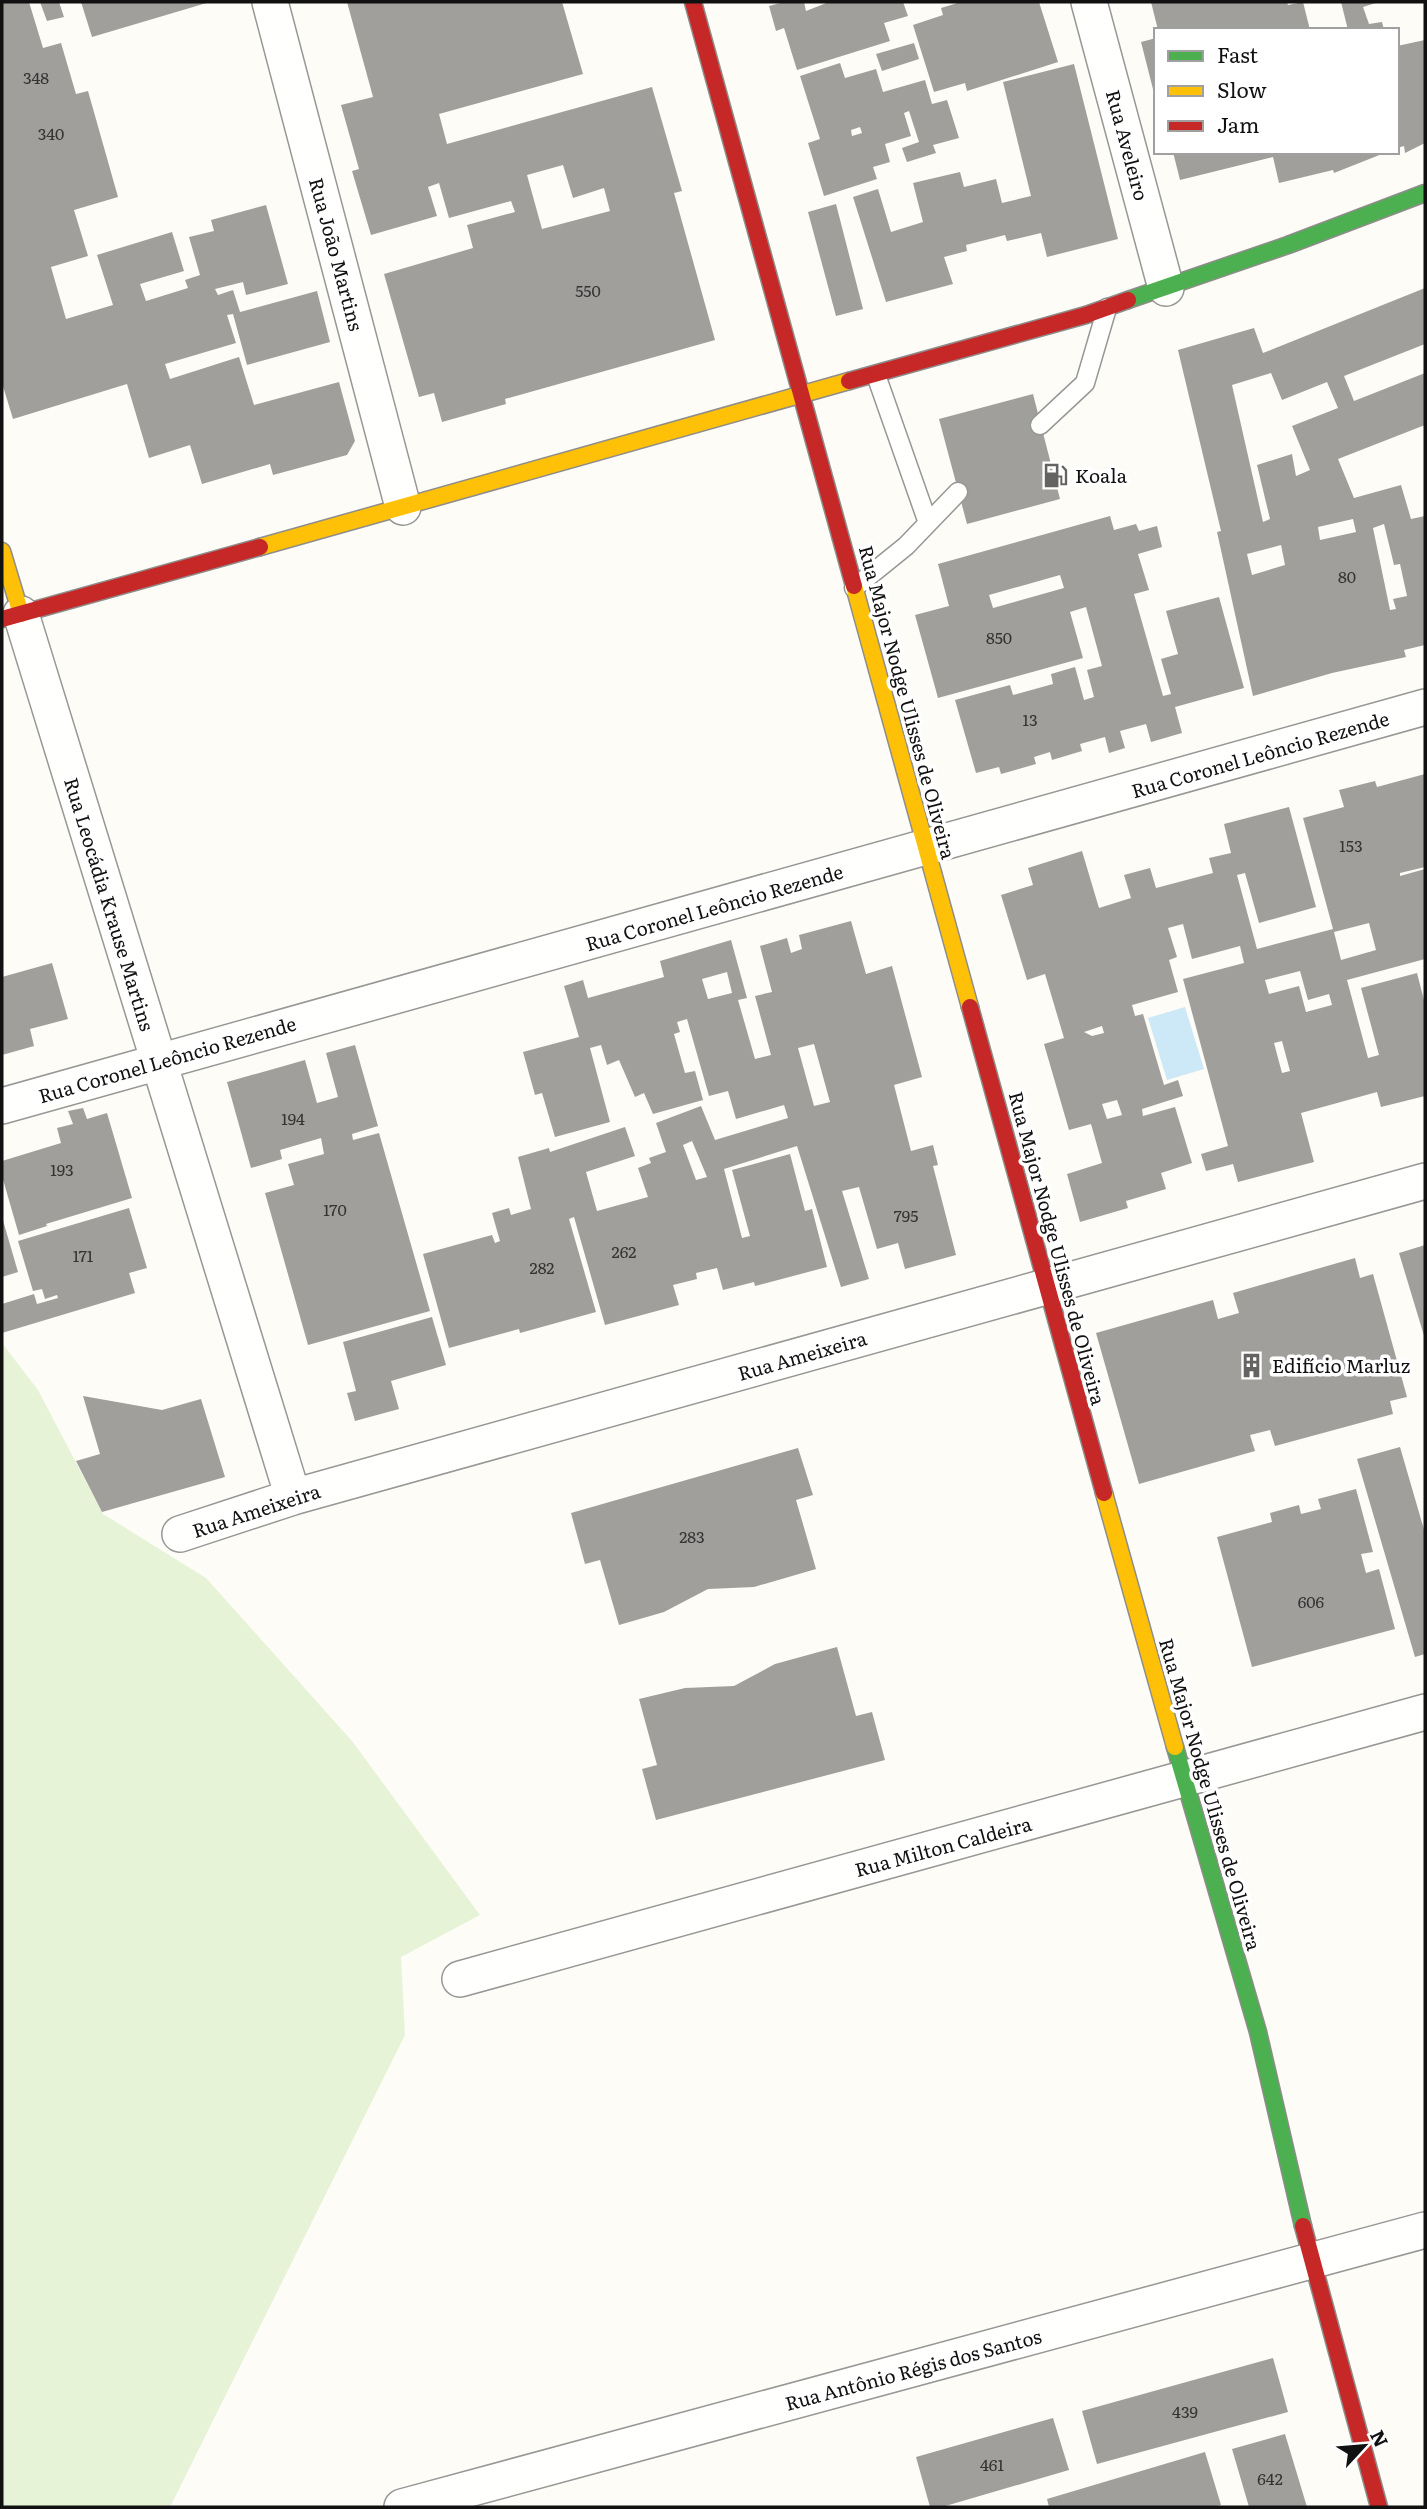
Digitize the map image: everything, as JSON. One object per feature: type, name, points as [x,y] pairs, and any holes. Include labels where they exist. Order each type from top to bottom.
[{"type":"main road","name":"Rua Major Nodge Ulisses de Oliveira","points":[[693,2],[1047,1287],[1184,1779],[1258,2032],[1311,2261],[1379,2507]]},
{"type":"main road","points":[[11,617],[1107,307],[1288,245],[1425,193]]},
{"type":"main road","name":"Rua Leocádia Krause Martins","points":[[2,551],[11,617]]},
{"type":"street","name":"Rua João Martins","points":[[270,2],[403,507]]},
{"type":"street","name":"Rua Aveleiro","points":[[1089,2],[1167,288]]},
{"type":"street","name":"Rua Leocádia Krause Martins","points":[[11,617],[159,1062],[293,1497]]},
{"type":"street","name":"Rua Coronel Leôncio Rezende","points":[[2,1106],[1425,707]]},
{"type":"street","name":"Rua Ameixeira","points":[[180,1534],[293,1497],[1425,1181]]},
{"type":"street","name":"Rua Milton Caldeira","points":[[460,1979],[1425,1712]]},
{"type":"street","name":"Rua Antônio Régis dos Santos","points":[[402,2507],[1425,2231]]},
{"type":"lane","points":[[1040,425],[1085,383],[1107,307]]},
{"type":"lane","points":[[876,374],[928,523]]},
{"type":"lane","points":[[854,588],[906,546],[958,492]]},
{"type":"green space","points":[[2,1343],[38,1390],[103,1514],[206,1578],[352,1741],[480,1915],[401,1957],[405,2035],[170,2507],[2,2507]]},
{"type":"water","points":[[1185,1007],[1204,1069],[1167,1080],[1148,1018]]},
{"type":"building","points":[[2,2],[29,2],[43,48],[61,43],[76,94],[88,91],[118,197],[74,210],[88,256],[51,267],[66,319],[113,305],[97,255],[172,232],[184,271],[140,284],[146,301],[188,288],[185,280],[200,275],[189,237],[214,231],[211,220],[266,205],[288,284],[246,295],[243,282],[215,289],[218,295],[233,290],[240,312],[317,291],[330,342],[247,365],[233,314],[227,315],[236,343],[165,364],[170,379],[239,357],[254,405],[339,382],[355,441],[347,455],[273,475],[270,464],[202,484],[190,445],[149,458],[127,384],[13,419],[2,383]]},
{"type":"building","points":[[40,2],[59,2],[64,17],[47,21]]},
{"type":"building","points":[[81,2],[210,2],[92,37]]},
{"type":"building","points":[[347,2],[562,2],[583,74],[439,114],[447,144],[652,87],[682,191],[674,193],[715,340],[505,399],[506,404],[442,422],[434,393],[419,397],[384,274],[473,248],[467,225],[515,212],[511,201],[449,218],[439,183],[428,187],[437,216],[371,235],[352,171],[359,169],[341,105],[373,97]],"holes":[[[563,165],[573,198],[604,188],[610,211],[542,229],[527,175]]]},
{"type":"building","points":[[784,2],[804,2],[806,11],[829,2],[903,2],[908,16],[884,23],[890,41],[797,70],[784,28],[776,31],[769,6]]},
{"type":"building","points":[[961,2],[1039,2],[1058,62],[967,91],[965,83],[934,92],[913,25],[943,15],[941,8]]},
{"type":"building","points":[[1151,2],[1287,2],[1288,5],[1303,2],[1310,28],[1158,28]]},
{"type":"building","points":[[1341,2],[1379,2],[1363,7],[1369,24],[1382,22],[1384,28],[1348,28]]},
{"type":"building","points":[[1154,39],[1154,93],[1141,42]]},
{"type":"building","points":[[1425,40],[1425,143],[1405,153],[1404,146],[1399,147],[1399,46]]},
{"type":"building","points":[[914,43],[919,59],[882,71],[876,54]]},
{"type":"building","points":[[840,63],[845,78],[876,69],[883,92],[925,80],[932,104],[947,100],[959,138],[933,145],[936,153],[907,162],[902,148],[919,142],[909,111],[904,113],[911,136],[885,144],[890,162],[873,167],[877,179],[824,196],[808,143],[820,139],[800,76]],"holes":[[[860,127],[862,133],[852,136],[851,130]]]},
{"type":"building","points":[[1074,64],[1118,239],[1047,257],[1041,233],[1007,241],[1005,235],[966,245],[967,251],[944,257],[953,284],[886,302],[853,197],[878,189],[891,232],[923,222],[913,183],[960,172],[964,187],[996,179],[1002,203],[1031,196],[1003,82]]},
{"type":"building","points":[[1174,154],[1382,154],[1334,173],[1333,170],[1279,183],[1273,157],[1180,180]]},
{"type":"building","points":[[836,204],[863,309],[836,316],[808,212]]},
{"type":"building","points":[[1425,288],[1425,344],[1344,376],[1354,401],[1425,373],[1425,425],[1338,459],[1354,498],[1401,485],[1411,519],[1425,516],[1425,645],[1404,650],[1406,657],[1332,673],[1253,696],[1217,532],[1221,531],[1178,350],[1254,328],[1263,353]],"holes":[[[1271,373],[1282,400],[1327,382],[1338,408],[1292,426],[1310,470],[1296,476],[1292,454],[1257,465],[1270,519],[1263,522],[1232,385]],[[1353,519],[1356,532],[1320,540],[1318,527]],[[1384,524],[1394,565],[1400,564],[1407,596],[1393,599],[1396,609],[1390,610],[1373,528]],[[1281,545],[1285,565],[1252,575],[1247,554]]]},
{"type":"building","points":[[1033,394],[1060,499],[967,524],[939,419]]},
{"type":"building","points":[[1110,516],[1114,530],[1136,524],[1139,531],[1157,526],[1162,547],[1138,554],[1149,590],[1134,594],[1163,696],[1171,694],[1161,659],[1178,654],[1166,611],[1219,597],[1244,688],[1175,707],[1182,733],[1151,742],[1146,724],[1120,731],[1125,748],[1109,753],[1105,737],[1080,744],[1082,751],[1052,760],[1050,752],[1034,757],[1036,764],[1001,774],[999,767],[976,773],[955,700],[1010,685],[1013,695],[1053,684],[1051,674],[1075,667],[1084,700],[1094,697],[1087,670],[1102,666],[1086,607],[1070,612],[1083,658],[938,698],[915,615],[949,606],[938,564]],"holes":[[[1060,575],[1064,588],[993,608],[989,595]]]},
{"type":"building","points":[[1425,774],[1425,867],[1400,873],[1400,876],[1425,869],[1425,959],[1347,980],[1368,1058],[1379,1055],[1361,988],[1417,973],[1425,1004],[1425,1096],[1381,1107],[1377,1092],[1301,1113],[1314,1162],[1238,1182],[1233,1164],[1206,1171],[1201,1154],[1228,1146],[1183,979],[1244,963],[1240,946],[1192,959],[1183,924],[1168,928],[1177,957],[1169,960],[1178,992],[1132,1005],[1135,1016],[1143,1014],[1164,1085],[1178,1080],[1183,1096],[1142,1109],[1143,1116],[1175,1107],[1192,1163],[1161,1173],[1166,1189],[1126,1201],[1128,1208],[1080,1222],[1067,1174],[1102,1163],[1091,1124],[1069,1130],[1044,1044],[1064,1038],[1045,974],[1027,980],[1001,895],[1033,885],[1028,868],[1082,851],[1099,908],[1131,898],[1124,875],[1150,868],[1156,888],[1213,873],[1209,858],[1231,853],[1224,824],[1289,807],[1316,907],[1259,923],[1245,873],[1237,875],[1257,949],[1333,929],[1303,818],[1344,807],[1339,790],[1375,781],[1377,787]],"holes":[[[1369,923],[1376,950],[1341,960],[1334,932]],[[1300,971],[1308,1000],[1329,994],[1332,1005],[1306,1012],[1299,986],[1269,994],[1265,980]],[[1102,1026],[1104,1033],[1092,1036],[1084,1032]],[[1282,1041],[1290,1071],[1282,1073],[1274,1043]],[[1117,1100],[1122,1115],[1107,1119],[1102,1104]]]},
{"type":"building","points":[[851,921],[866,974],[892,966],[922,1077],[894,1085],[911,1151],[933,1145],[938,1165],[933,1166],[956,1255],[905,1269],[898,1243],[877,1249],[859,1187],[842,1191],[869,1279],[841,1287],[797,1146],[724,1169],[742,1238],[750,1236],[732,1170],[790,1154],[805,1211],[812,1209],[827,1267],[755,1286],[754,1282],[723,1290],[717,1268],[696,1273],[697,1279],[673,1285],[679,1305],[605,1325],[574,1217],[569,1219],[596,1312],[520,1333],[519,1329],[449,1348],[423,1254],[492,1235],[495,1243],[500,1241],[492,1213],[509,1208],[511,1215],[531,1209],[518,1157],[549,1148],[550,1152],[625,1127],[635,1156],[586,1172],[597,1211],[648,1197],[638,1168],[651,1163],[649,1158],[666,1152],[656,1123],[701,1106],[715,1140],[788,1118],[784,1105],[736,1119],[728,1091],[709,1096],[687,1019],[677,1022],[680,1032],[674,1034],[685,1073],[695,1071],[703,1100],[653,1114],[644,1093],[635,1097],[619,1060],[607,1065],[601,1045],[590,1048],[610,1122],[555,1137],[542,1093],[535,1095],[523,1052],[579,1037],[564,986],[583,980],[588,998],[664,977],[660,961],[731,940],[747,998],[738,1000],[755,1059],[771,1055],[755,996],[772,992],[760,946],[787,938],[791,953],[802,949],[799,935]],"holes":[[[727,972],[732,993],[708,999],[702,979]],[[814,1044],[830,1102],[814,1106],[798,1048]],[[692,1141],[707,1177],[696,1180],[683,1145]]]},
{"type":"building","points":[[52,963],[68,1019],[30,1029],[34,1046],[2,1055],[2,977]]},
{"type":"building","points":[[355,1045],[378,1126],[352,1134],[353,1140],[379,1133],[430,1311],[308,1345],[265,1193],[294,1185],[288,1164],[324,1154],[321,1138],[280,1150],[282,1159],[251,1168],[227,1082],[305,1060],[317,1103],[338,1097],[326,1053]]},
{"type":"building","points":[[83,1108],[87,1119],[107,1113],[132,1198],[19,1235],[2,1176],[2,1161],[61,1143],[57,1128],[73,1124],[68,1111]]},
{"type":"building","points":[[129,1208],[147,1268],[129,1273],[135,1293],[2,1333],[2,1304],[34,1294],[37,1304],[58,1298],[57,1295],[45,1299],[42,1289],[33,1291],[18,1241]]},
{"type":"building","points":[[2,1217],[18,1272],[2,1277]]},
{"type":"building","points":[[1425,1245],[1425,1339],[1399,1253]]},
{"type":"building","name":"Edifício Marluz","points":[[1355,1258],[1360,1278],[1373,1274],[1407,1397],[1390,1401],[1393,1414],[1275,1446],[1270,1430],[1250,1435],[1255,1451],[1139,1484],[1096,1333],[1213,1300],[1218,1319],[1239,1313],[1233,1293]]},
{"type":"building","points":[[432,1317],[446,1365],[391,1381],[399,1409],[355,1421],[347,1393],[356,1391],[343,1342]]},
{"type":"building","points":[[83,1396],[162,1410],[201,1399],[225,1477],[102,1512],[76,1461],[100,1454]]},
{"type":"building","points":[[1400,1447],[1425,1533],[1425,1654],[1415,1657],[1357,1459]]},
{"type":"building","points":[[798,1448],[813,1495],[796,1500],[816,1569],[754,1587],[708,1589],[664,1612],[619,1625],[600,1560],[585,1564],[571,1513]]},
{"type":"building","points":[[1356,1489],[1373,1552],[1361,1554],[1366,1573],[1379,1569],[1395,1629],[1252,1667],[1217,1537],[1272,1522],[1270,1513],[1299,1505],[1301,1514],[1321,1509],[1318,1499]]},
{"type":"building","points":[[837,1647],[856,1716],[872,1712],[885,1760],[656,1820],[642,1769],[657,1765],[639,1699],[685,1688],[734,1686],[775,1664]]},
{"type":"building","points":[[1273,2358],[1288,2412],[1097,2464],[1082,2411]]},
{"type":"building","points":[[1053,2418],[1069,2470],[942,2507],[930,2507],[916,2457]]},
{"type":"building","points":[[1285,2434],[1307,2507],[1249,2507],[1232,2449]]},
{"type":"building","points":[[1205,2452],[1221,2505],[1049,2507],[1047,2499]]},
{"type":"traffic: fast","points":[[1128,300],[1288,245],[1425,193]]},
{"type":"traffic: fast","points":[[1175,1747],[1258,2032],[1303,2226]]},
{"type":"traffic: slow","points":[[260,547],[849,381]]},
{"type":"traffic: slow","points":[[2,551],[21,614]]},
{"type":"traffic: slow","points":[[854,586],[970,1007]]},
{"type":"traffic: slow","points":[[1104,1493],[1175,1747]]},
{"type":"traffic: jam","points":[[693,2],[854,586]]},
{"type":"traffic: jam","points":[[849,381],[1086,315],[1128,300]]},
{"type":"traffic: jam","points":[[2,619],[260,547]]},
{"type":"traffic: jam","points":[[970,1007],[1104,1493]]},
{"type":"traffic: jam","points":[[1303,2226],[1379,2507]]},
{"type":"place","name":"Koala","points":[[1055,475]]},
{"type":"place","name":"Edifício Marluz","points":[[1252,1365]]}]
